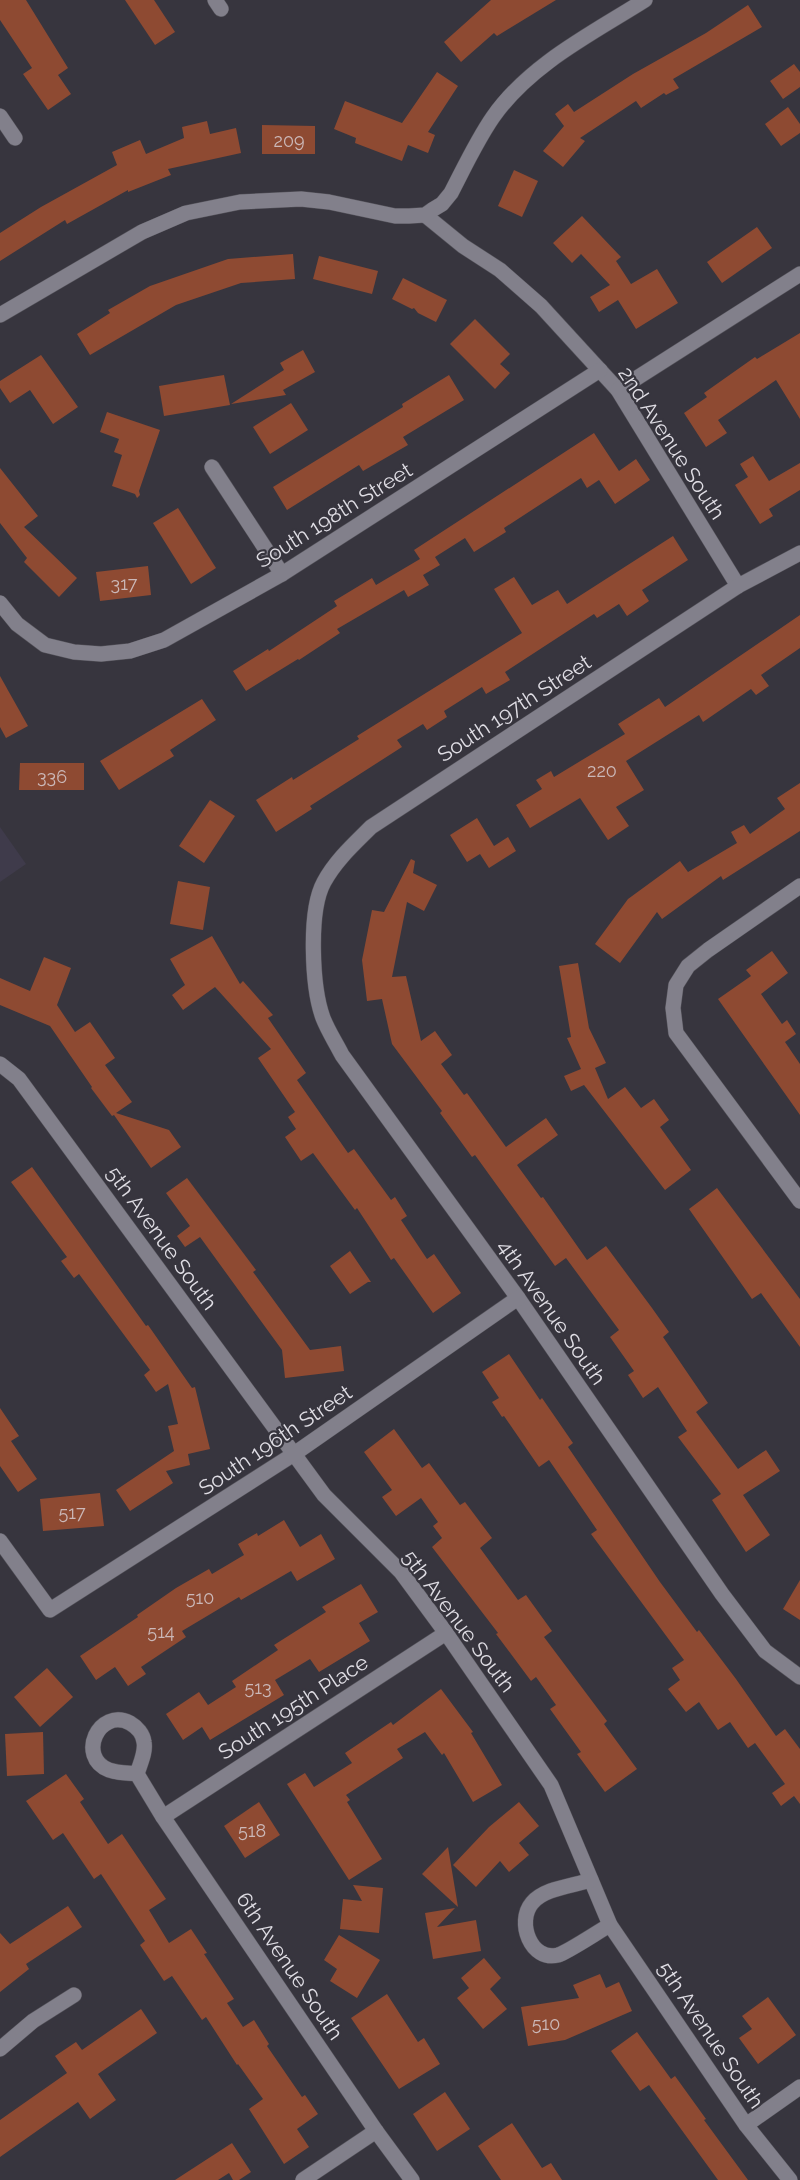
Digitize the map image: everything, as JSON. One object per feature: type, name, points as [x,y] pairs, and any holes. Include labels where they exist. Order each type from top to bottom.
[{"type":"street","points":[[0,315],[142,232],[186,213],[240,202],[283,199],[329,202],[395,216],[425,214],[442,204],[451,193],[493,116],[525,81],[566,50],[645,0]]},
{"type":"street","points":[[0,116],[15,138]]},
{"type":"street","name":"2nd Avenue South","points":[[425,214],[463,246],[500,270],[541,306],[618,390],[738,586]]},
{"type":"street","points":[[618,390],[800,274]]},
{"type":"street","name":"South 198th Street","points":[[0,603],[17,624],[45,645],[74,652],[101,654],[130,651],[164,640],[282,574],[600,370]]},
{"type":"street","points":[[212,467],[282,574]]},
{"type":"street","name":"South 197th Street","points":[[314,948],[316,906],[323,884],[343,854],[371,826],[738,586],[800,553]]},
{"type":"street","points":[[800,886],[688,966],[676,985],[673,1008],[676,1033],[800,1201]]},
{"type":"street","name":"4th Avenue South","points":[[314,948],[315,975],[323,1018],[342,1055],[518,1298],[722,1594],[765,1651],[800,1677]]},
{"type":"street","name":"5th Avenue South","points":[[0,1064],[19,1079],[324,1495],[401,1572],[446,1633],[550,1785],[610,1925],[746,2125],[790,2180]]},
{"type":"street","name":"South 196th Street","points":[[0,1541],[50,1610],[294,1454],[518,1298]]},
{"type":"street","name":"South 195th Place","points":[[163,1817],[446,1633]]},
{"type":"street","name":"6th Avenue South","points":[[137,1774],[163,1817],[376,2131],[412,2180]]},
{"type":"street","points":[[591,1880],[548,1893],[532,1903],[526,1911],[524,1921],[529,1941],[537,1949],[547,1954],[558,1955],[610,1925]]},
{"type":"street","points":[[0,2049],[33,2021],[74,1995]]},
{"type":"street","points":[[746,2125],[800,2087]]},
{"type":"street","points":[[303,2180],[376,2131]]},
{"type":"shaded area","points":[[0,827],[26,864],[0,882]]},
{"type":"building","points":[[0,0],[26,0],[68,68],[58,75],[71,94],[48,110],[23,74],[32,68],[0,20]]},
{"type":"building","points":[[125,0],[154,0],[175,32],[155,45]]},
{"type":"building","points":[[491,0],[556,0],[497,36],[494,33],[461,62],[444,42]]},
{"type":"building","points":[[748,5],[762,27],[673,79],[679,88],[666,95],[664,93],[641,108],[636,101],[580,138],[585,141],[563,167],[543,151],[564,126],[555,114],[568,104],[574,112],[633,74],[706,33]]},
{"type":"building","points":[[794,64],[800,72],[800,87],[783,99],[770,81]]},
{"type":"building","points":[[437,72],[458,86],[428,132],[435,135],[428,153],[408,145],[402,161],[355,143],[356,138],[334,129],[345,101],[402,123]]},
{"type":"building","points":[[788,107],[800,124],[800,133],[781,146],[765,124]]},
{"type":"building","points":[[207,121],[210,134],[236,128],[241,153],[168,169],[171,175],[128,192],[128,190],[67,224],[65,220],[0,261],[0,233],[41,207],[117,165],[112,152],[140,140],[146,154],[184,138],[182,127]]},
{"type":"building","points":[[262,125],[315,126],[315,154],[262,154]]},
{"type":"building","points":[[514,170],[538,181],[522,217],[498,206]]},
{"type":"building","points":[[582,216],[621,257],[616,261],[631,284],[657,269],[678,303],[636,329],[618,300],[599,312],[590,297],[610,285],[581,254],[572,263],[553,243]]},
{"type":"building","points":[[757,227],[772,248],[722,283],[707,262]]},
{"type":"building","points":[[293,254],[295,279],[241,283],[176,305],[90,355],[77,334],[110,313],[108,310],[150,286],[228,259]]},
{"type":"building","points":[[319,256],[378,271],[372,294],[313,279]]},
{"type":"building","points":[[403,278],[447,300],[436,322],[418,313],[414,308],[392,299]]},
{"type":"building","points":[[475,319],[510,354],[500,364],[510,373],[495,389],[450,344]]},
{"type":"building","points":[[800,333],[800,419],[776,380],[718,420],[727,433],[706,447],[684,413],[707,397],[704,393],[755,357],[757,359]]},
{"type":"building","points":[[303,350],[315,372],[283,390],[286,395],[231,404],[284,370],[280,363]]},
{"type":"building","points":[[41,355],[78,407],[53,424],[30,390],[10,403],[0,388],[0,381]]},
{"type":"building","points":[[224,375],[230,405],[164,416],[159,386]]},
{"type":"building","points":[[449,375],[464,400],[403,437],[408,445],[363,471],[359,465],[287,510],[273,487],[403,407],[402,404]]},
{"type":"building","points":[[291,403],[308,430],[270,454],[253,427]]},
{"type":"building","points":[[107,412],[160,430],[139,491],[140,495],[137,498],[135,494],[112,486],[122,455],[114,452],[119,439],[100,432]]},
{"type":"building","points":[[594,433],[619,471],[636,459],[650,480],[615,504],[599,480],[587,488],[581,478],[504,528],[506,532],[474,552],[465,538],[435,557],[440,565],[423,575],[429,585],[408,597],[404,590],[337,629],[340,633],[246,691],[233,671],[268,649],[269,651],[337,606],[334,601],[372,578],[376,585],[420,559],[414,550]]},
{"type":"building","points":[[753,456],[769,481],[800,463],[800,490],[769,509],[773,516],[760,524],[735,485],[748,477],[740,464]]},
{"type":"building","points":[[0,468],[38,516],[24,527],[77,578],[59,597],[24,562],[27,558],[0,523]]},
{"type":"building","points":[[178,508],[216,568],[191,584],[153,523]]},
{"type":"building","points":[[673,536],[688,560],[642,590],[649,601],[627,616],[619,604],[597,618],[594,614],[505,672],[510,680],[486,694],[482,687],[444,711],[447,717],[427,730],[423,724],[397,740],[402,747],[310,806],[312,809],[276,832],[256,800],[359,739],[357,736],[522,633],[494,589],[514,577],[532,605],[558,590],[567,604]]},
{"type":"building","points":[[148,566],[151,595],[100,601],[96,572]]},
{"type":"building","points":[[800,615],[800,648],[761,675],[769,686],[756,695],[751,689],[703,722],[699,715],[626,761],[644,790],[616,807],[629,826],[608,840],[580,798],[530,828],[516,805],[542,789],[536,780],[551,771],[554,777],[625,734],[618,724],[659,698],[665,707]]},
{"type":"building","points":[[0,676],[28,726],[6,738],[0,727]]},
{"type":"building","points":[[202,699],[216,720],[170,750],[174,756],[119,790],[100,761]]},
{"type":"building","points":[[20,763],[84,763],[84,790],[19,790]]},
{"type":"building","points":[[800,783],[800,831],[723,880],[721,876],[662,919],[657,912],[620,963],[595,944],[628,899],[680,861],[688,872],[737,843],[731,832],[744,825],[750,834],[785,809],[777,798]]},
{"type":"building","points":[[210,800],[235,816],[204,863],[179,846]]},
{"type":"building","points":[[477,818],[494,846],[508,837],[516,851],[489,868],[480,854],[467,862],[450,835]]},
{"type":"building","points":[[411,859],[415,861],[413,873],[437,885],[424,911],[407,902],[392,977],[406,976],[421,1041],[435,1031],[452,1055],[441,1064],[464,1095],[467,1093],[506,1147],[546,1118],[558,1135],[517,1165],[541,1198],[543,1197],[587,1260],[606,1246],[652,1308],[669,1332],[663,1337],[708,1403],[696,1412],[738,1469],[766,1450],[780,1471],[743,1495],[770,1535],[746,1552],[712,1500],[721,1494],[678,1437],[687,1431],[658,1387],[643,1398],[628,1375],[634,1371],[610,1337],[619,1330],[566,1258],[555,1266],[475,1155],[472,1157],[440,1113],[442,1111],[392,1044],[382,999],[367,1001],[362,960],[372,910],[384,912]]},
{"type":"building","points":[[178,881],[210,887],[203,930],[170,924]]},
{"type":"building","points":[[212,936],[240,984],[243,981],[273,1015],[268,1018],[306,1073],[297,1080],[348,1153],[354,1149],[391,1200],[395,1197],[407,1216],[401,1220],[427,1259],[434,1254],[461,1293],[433,1313],[394,1258],[391,1260],[357,1208],[355,1210],[313,1153],[301,1161],[285,1137],[296,1129],[288,1117],[295,1112],[258,1058],[271,1049],[215,987],[183,1010],[172,995],[185,985],[170,959]]},
{"type":"building","points":[[772,951],[788,973],[761,994],[782,1024],[787,1020],[796,1034],[785,1042],[800,1064],[800,1115],[718,999],[751,976],[746,970]]},
{"type":"building","points":[[44,957],[71,968],[57,1005],[75,1032],[90,1022],[115,1058],[105,1065],[132,1102],[116,1113],[169,1130],[181,1147],[151,1168],[114,1115],[112,1116],[91,1088],[50,1026],[0,1005],[0,978],[30,991]]},
{"type":"building","points":[[578,963],[589,1028],[606,1063],[595,1068],[608,1099],[625,1087],[641,1108],[654,1099],[669,1120],[660,1127],[691,1170],[665,1190],[584,1085],[571,1091],[564,1076],[581,1069],[567,1038],[571,1037],[559,966]]},
{"type":"building","points":[[32,1167],[146,1326],[148,1325],[192,1388],[195,1387],[210,1449],[188,1454],[190,1465],[166,1471],[173,1483],[130,1511],[116,1490],[174,1451],[168,1426],[178,1424],[168,1384],[156,1392],[144,1375],[150,1370],[79,1274],[74,1278],[61,1261],[67,1257],[11,1182]]},
{"type":"building","points":[[187,1178],[256,1270],[253,1272],[310,1350],[341,1346],[344,1371],[285,1378],[282,1350],[200,1237],[185,1247],[177,1236],[190,1226],[166,1193]]},
{"type":"building","points":[[717,1188],[800,1299],[800,1347],[761,1293],[752,1299],[689,1209]]},
{"type":"building","points":[[350,1251],[371,1282],[350,1294],[330,1266]]},
{"type":"building","points":[[509,1354],[573,1443],[568,1447],[660,1582],[736,1679],[776,1736],[785,1729],[800,1749],[800,1804],[794,1796],[781,1806],[772,1793],[785,1784],[755,1743],[748,1748],[730,1722],[718,1730],[699,1702],[686,1712],[668,1689],[680,1680],[672,1668],[684,1660],[591,1534],[597,1530],[549,1460],[539,1467],[492,1402],[499,1398],[482,1372]]},
{"type":"building","points":[[0,1408],[19,1436],[11,1441],[37,1479],[18,1492],[0,1466]]},
{"type":"building","points":[[394,1429],[422,1468],[429,1463],[460,1505],[465,1502],[492,1538],[480,1548],[518,1600],[526,1595],[552,1631],[544,1637],[607,1721],[604,1724],[637,1769],[605,1792],[577,1754],[581,1752],[550,1709],[556,1705],[536,1677],[531,1681],[496,1634],[498,1633],[432,1547],[442,1538],[433,1526],[438,1522],[421,1498],[396,1516],[382,1497],[392,1490],[364,1452]]},
{"type":"building","points":[[100,1493],[104,1526],[43,1531],[40,1499]]},
{"type":"building","points":[[284,1520],[300,1547],[321,1534],[335,1559],[297,1581],[291,1571],[241,1600],[239,1597],[182,1631],[186,1637],[141,1667],[146,1674],[128,1686],[115,1667],[96,1680],[80,1656],[176,1588],[209,1569],[212,1574],[244,1555],[238,1544],[257,1533],[258,1536]]},
{"type":"building","points":[[800,1580],[800,1620],[783,1609]]},
{"type":"building","points":[[361,1584],[378,1612],[359,1623],[370,1641],[319,1672],[310,1659],[275,1680],[284,1695],[210,1740],[202,1727],[183,1740],[166,1714],[199,1692],[208,1705],[236,1687],[232,1681],[278,1650],[274,1645],[326,1612],[322,1607]]},
{"type":"building","points":[[47,1668],[73,1697],[40,1727],[14,1697]]},
{"type":"building","points":[[441,1689],[473,1732],[471,1733],[502,1785],[473,1802],[444,1753],[442,1755],[425,1732],[397,1749],[403,1758],[346,1795],[350,1800],[347,1802],[382,1859],[349,1880],[287,1784],[305,1773],[314,1787],[352,1763],[345,1753],[391,1722],[393,1725]]},
{"type":"building","points":[[43,1732],[44,1774],[7,1776],[5,1734]]},
{"type":"building","points":[[66,1774],[84,1799],[80,1802],[108,1844],[122,1834],[166,1899],[149,1910],[169,1943],[191,1929],[207,1953],[204,1954],[234,1999],[227,2003],[243,2027],[254,2020],[269,2044],[267,2046],[302,2097],[305,2095],[318,2114],[297,2129],[309,2147],[284,2164],[249,2109],[263,2099],[237,2065],[206,2017],[202,2020],[172,1976],[164,1981],[140,1945],[145,1941],[101,1874],[94,1879],[63,1833],[53,1840],[26,1801]]},
{"type":"building","points":[[259,1802],[280,1835],[245,1858],[224,1826]]},
{"type":"building","points":[[519,1802],[539,1826],[519,1843],[529,1855],[509,1872],[500,1861],[476,1887],[453,1865],[489,1827]]},
{"type":"building","points":[[448,1847],[458,1907],[422,1874]]},
{"type":"building","points":[[353,1885],[383,1888],[379,1933],[340,1929],[343,1899],[362,1901]]},
{"type":"building","points":[[68,1906],[82,1927],[26,1964],[29,1969],[0,1992],[0,1933],[10,1944]]},
{"type":"building","points":[[455,1908],[437,1927],[476,1920],[481,1951],[433,1959],[425,1913]]},
{"type":"building","points":[[339,1935],[380,1960],[357,1998],[330,1981],[337,1969],[324,1960]]},
{"type":"building","points":[[484,1958],[501,1978],[490,1989],[507,2009],[483,2029],[457,1998],[469,1988],[461,1978]]},
{"type":"building","points":[[600,1974],[606,1988],[619,1982],[632,2011],[565,2040],[528,2046],[521,2007],[579,1998],[573,1985]]},
{"type":"building","points":[[387,1994],[418,2042],[424,2038],[440,2064],[399,2089],[351,2018]]},
{"type":"building","points":[[768,1997],[796,2035],[758,2064],[739,2038],[752,2029],[742,2016]]},
{"type":"building","points":[[141,2009],[157,2033],[98,2074],[116,2100],[90,2119],[78,2102],[0,2157],[0,2120],[67,2073],[55,2056],[76,2042],[82,2050]]},
{"type":"building","points":[[637,2032],[671,2079],[675,2076],[748,2180],[718,2180],[649,2085],[640,2091],[611,2051]]},
{"type":"building","points":[[445,2092],[470,2129],[437,2151],[413,2114]]},
{"type":"building","points":[[512,2123],[542,2168],[551,2163],[562,2180],[501,2180],[478,2146]]},
{"type":"building","points":[[232,2143],[251,2172],[239,2180],[233,2180],[229,2173],[218,2180],[175,2180]]}]
